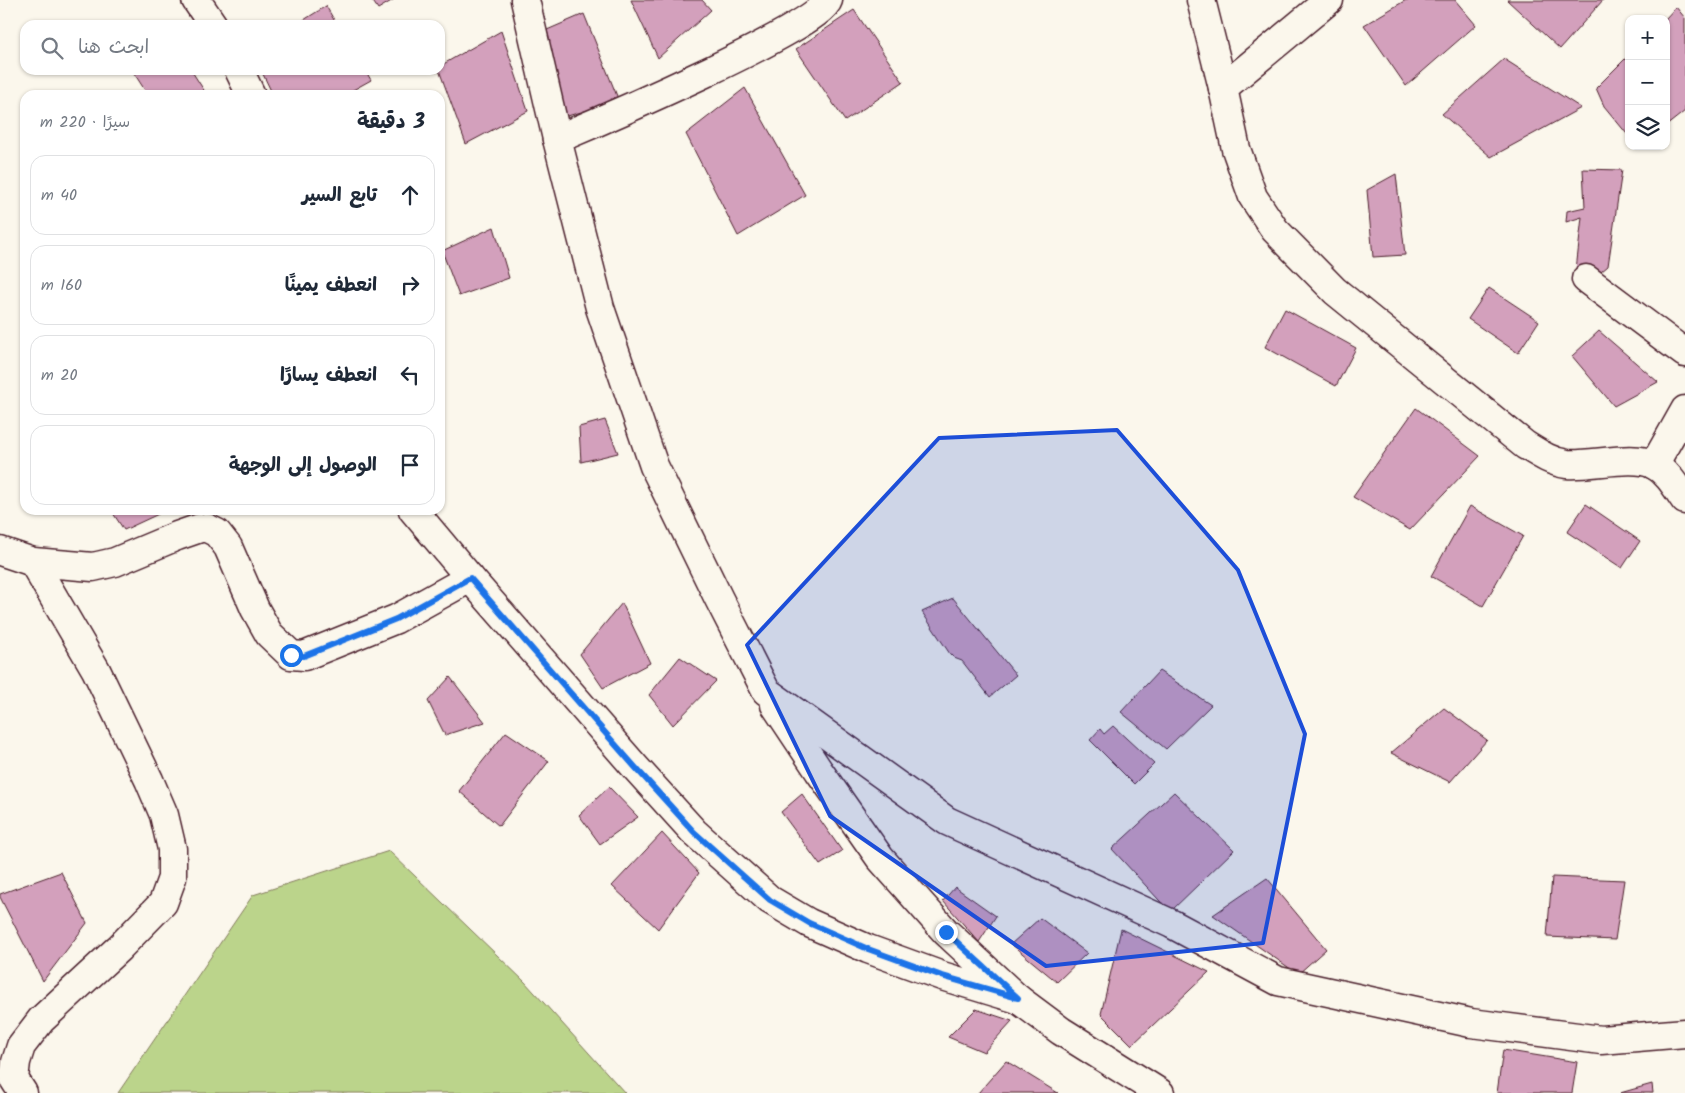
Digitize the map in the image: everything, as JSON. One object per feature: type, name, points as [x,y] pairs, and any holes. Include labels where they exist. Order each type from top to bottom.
[{"type":"street","points":[[196,0],[210,20]]},
{"type":"street","points":[[524,0],[600,308],[654,466],[766,692],[880,858],[946,932],[1018,998],[1061,1031],[1160,1093]]},
{"type":"street","points":[[557,139],[775,39],[807,20],[826,4],[828,0]]},
{"type":"street","points":[[1201,0],[1236,149],[1253,197],[1275,230],[1335,291],[1525,445],[1545,458],[1566,464],[1593,464],[1619,461],[1645,462],[1654,465],[1668,476],[1685,500]]},
{"type":"street","points":[[1223,88],[1329,0]]},
{"type":"street","points":[[241,75],[249,90]]},
{"type":"street","points":[[1586,279],[1685,353]]},
{"type":"street","points":[[1654,465],[1685,410]]},
{"type":"street","points":[[417,515],[635,767],[694,832],[770,900],[809,923],[868,949],[942,976],[1018,998]]},
{"type":"street","points":[[0,551],[33,562],[93,568],[115,562],[177,536],[200,528],[207,528],[217,532],[228,547],[255,609],[269,634],[291,655],[304,656],[396,619],[470,578]]},
{"type":"street","points":[[23,1093],[14,1079],[16,1062],[21,1046],[41,1020],[119,948],[163,903],[172,878],[172,849],[164,815],[149,780],[96,670],[33,562]]},
{"type":"street","points":[[766,692],[947,821],[1172,924],[1278,981],[1471,1023],[1592,1039],[1601,1040],[1685,1033]]},
{"type":"highlighted area","points":[[1117,430],[1238,570],[1305,734],[1263,943],[1046,966],[830,816],[747,645],[939,438]]},
{"type":"green space","points":[[389,851],[525,982],[625,1093],[118,1093],[253,895]]},
{"type":"building","points":[[372,0],[393,0],[378,9]]},
{"type":"building","points":[[631,0],[702,0],[711,10],[658,58]]},
{"type":"building","points":[[1406,0],[1455,0],[1476,25],[1406,86],[1364,25]]},
{"type":"building","points":[[1507,0],[1603,0],[1560,49]]},
{"type":"building","points":[[326,6],[334,20],[304,20]]},
{"type":"building","points":[[1676,7],[1685,18],[1685,111],[1670,123],[1670,15]]},
{"type":"building","points":[[854,10],[903,82],[845,121],[796,49]]},
{"type":"building","points":[[584,14],[619,101],[564,117],[547,30]]},
{"type":"building","points":[[501,31],[528,111],[466,144],[441,75],[445,75],[445,63]]},
{"type":"building","points":[[1504,59],[1581,108],[1491,157],[1442,114]]},
{"type":"building","points":[[1625,59],[1625,132],[1604,106],[1596,88]]},
{"type":"building","points":[[135,75],[194,75],[204,90],[145,90]]},
{"type":"building","points":[[263,75],[368,75],[371,80],[353,90],[271,90]]},
{"type":"building","points":[[745,88],[805,195],[738,236],[686,134]]},
{"type":"building","points":[[1583,169],[1622,170],[1608,266],[1595,277],[1592,267],[1576,270],[1582,217],[1566,222],[1567,211],[1585,207]]},
{"type":"building","points":[[1396,174],[1405,255],[1373,257],[1367,190]]},
{"type":"building","points":[[494,227],[509,278],[459,296],[445,259],[445,250]]},
{"type":"building","points":[[1489,288],[1539,321],[1518,353],[1468,319]]},
{"type":"building","points":[[1285,309],[1356,348],[1336,386],[1265,347]]},
{"type":"building","points":[[1599,331],[1658,382],[1614,406],[1572,356]]},
{"type":"building","points":[[1416,408],[1480,456],[1410,530],[1353,497]]},
{"type":"building","points":[[605,420],[618,453],[581,462],[579,427]]},
{"type":"building","points":[[1586,504],[1640,541],[1622,568],[1567,532]]},
{"type":"building","points":[[1470,506],[1523,536],[1483,606],[1431,576]]},
{"type":"building","points":[[114,515],[156,515],[124,530]]},
{"type":"building","points":[[953,598],[1016,675],[990,697],[962,661],[950,654],[922,612]]},
{"type":"building","points":[[622,603],[650,663],[603,688],[580,654]]},
{"type":"building","points":[[680,657],[716,681],[673,725],[649,695]]},
{"type":"building","points":[[1159,671],[1211,705],[1166,749],[1121,712]]},
{"type":"building","points":[[450,677],[485,722],[445,735],[428,701]]},
{"type":"building","points":[[1444,708],[1487,740],[1450,782],[1391,753]]},
{"type":"building","points":[[1113,726],[1154,764],[1134,784],[1090,740],[1100,729],[1104,734]]},
{"type":"building","points":[[506,732],[549,761],[499,826],[459,791]]},
{"type":"building","points":[[609,787],[638,817],[600,844],[579,815]]},
{"type":"building","points":[[1174,792],[1234,850],[1170,912],[1112,849]]},
{"type":"building","points":[[802,794],[842,851],[820,865],[781,812]]},
{"type":"building","points":[[662,833],[699,873],[658,929],[612,886]]},
{"type":"building","points":[[61,872],[87,923],[43,981],[0,894]]},
{"type":"building","points":[[1552,877],[1624,880],[1615,940],[1547,937]]},
{"type":"building","points":[[1267,878],[1326,949],[1298,974],[1213,915]]},
{"type":"building","points":[[955,887],[996,916],[979,942],[943,901]]},
{"type":"building","points":[[1040,918],[1087,953],[1057,982],[1011,944]]},
{"type":"building","points":[[1121,929],[1209,972],[1132,1045],[1101,1014]]},
{"type":"building","points":[[976,1009],[1012,1021],[984,1052],[948,1037]]},
{"type":"building","points":[[1503,1050],[1577,1062],[1572,1093],[1497,1093]]},
{"type":"building","points":[[1006,1061],[1058,1093],[978,1093]]},
{"type":"building","points":[[1652,1084],[1653,1093],[1620,1093]]},
{"type":"route","points":[[291,655],[304,656],[396,619],[470,578],[694,832],[770,900],[809,923],[868,949],[942,976],[1018,998],[946,932]]}]
